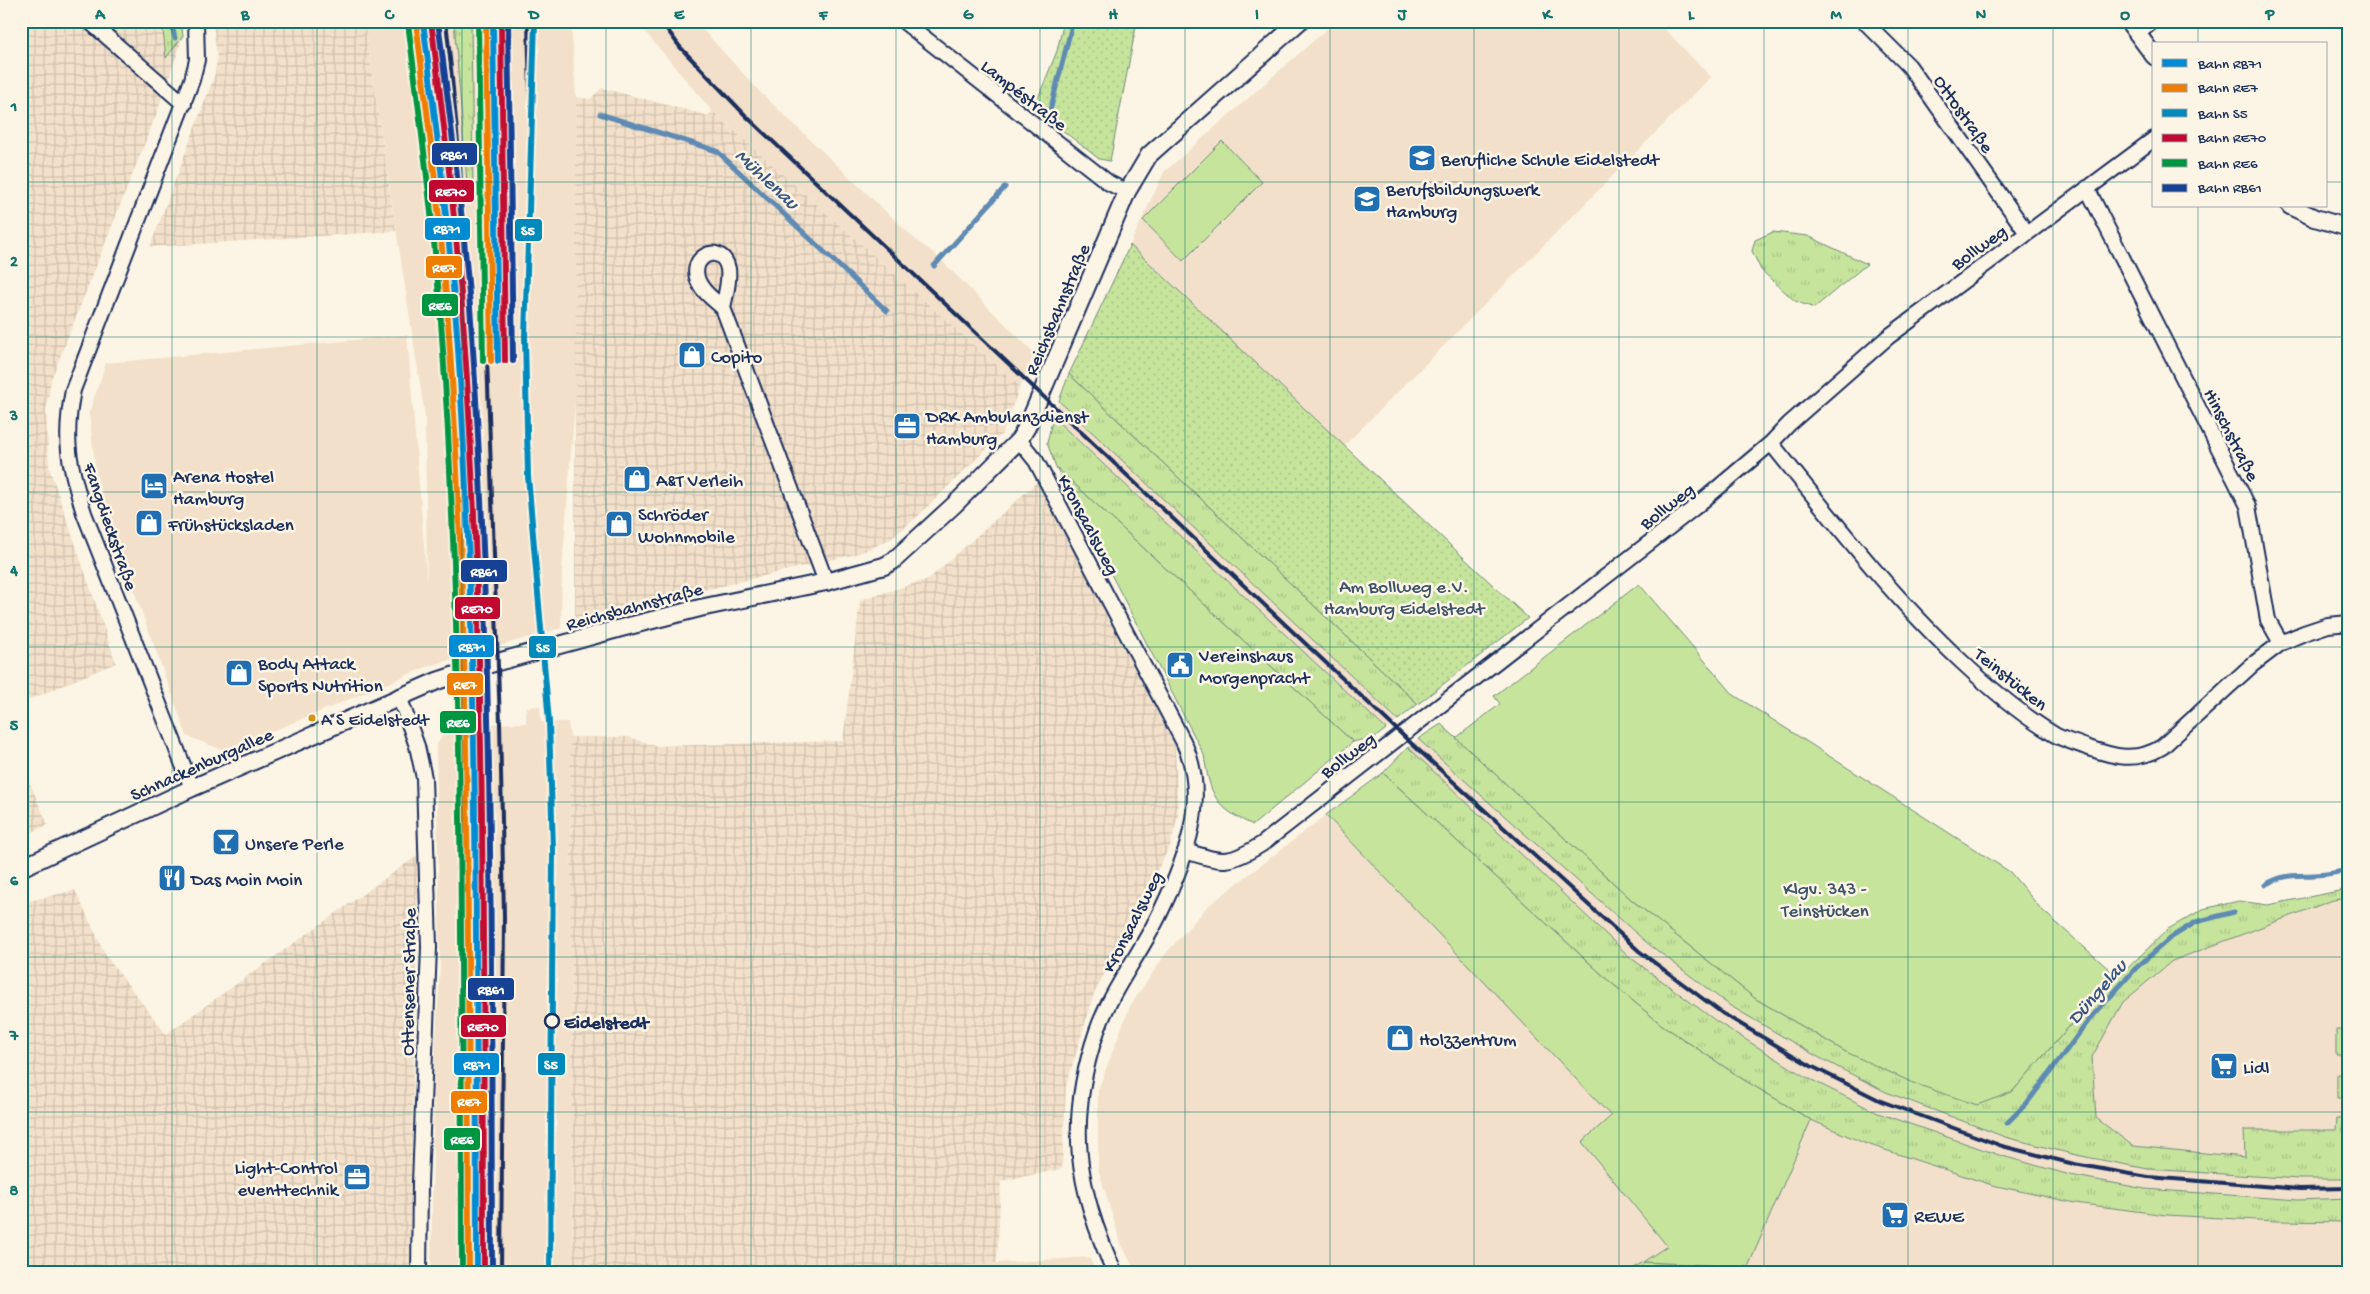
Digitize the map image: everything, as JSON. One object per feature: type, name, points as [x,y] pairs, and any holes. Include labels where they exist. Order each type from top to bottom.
[{"type":"street","points":[[89,21],[184,104]]},
{"type":"street","name":"Fangdieckstraße","points":[[192,788],[84,513],[72,476],[67,422],[73,390],[184,104],[197,60],[196,21]]},
{"type":"street","name":"Lampéstraße","points":[[903,21],[1109,183],[1127,192]]},
{"type":"street","name":"Reichsbahnstraße","points":[[399,696],[476,668],[621,628],[700,608],[826,582],[884,566],[893,561],[954,505],[1019,440],[1038,403],[1127,192],[1148,155],[1300,21]]},
{"type":"street","name":"Ottostraße","points":[[1864,21],[1909,66],[2027,233]]},
{"type":"street","points":[[2152,53],[2132,27],[2153,21]]},
{"type":"street","name":"Bollweg","points":[[1185,851],[1220,862],[1243,856],[1262,844],[1694,508],[1771,443],[1789,424],[1888,337],[2152,140]]},
{"type":"street","name":"Hinschstraße","points":[[2088,188],[2248,506],[2268,620],[2281,643]]},
{"type":"street","points":[[2294,208],[2315,218],[2349,228]]},
{"type":"street","points":[[723,308],[826,582]]},
{"type":"street","name":"Kronsaalsweg","points":[[1019,440],[1036,461],[1188,751],[1194,784],[1195,802],[1191,834],[1185,851],[1161,912],[1111,1000],[1097,1031],[1082,1088],[1078,1128],[1080,1169],[1095,1223],[1116,1273]]},
{"type":"street","name":"Teinstücken","points":[[1771,443],[1881,579],[1927,629],[1991,689],[2056,735],[2093,749],[2125,758],[2147,756],[2162,747],[2252,665],[2281,643]]},
{"type":"street","points":[[2281,643],[2304,633],[2328,626],[2349,623]]},
{"type":"street","name":"Schnackenburgallee","points":[[21,868],[192,788],[399,696]]},
{"type":"street","name":"Ottensener Straße","points":[[399,696],[417,746],[424,778],[429,947],[420,1183],[419,1273]]},
{"type":"shaded area","points":[[21,21],[181,21],[183,36],[158,110],[51,380],[46,412],[49,467],[116,663],[21,703]]},
{"type":"shaded area","points":[[213,21],[364,21],[396,231],[150,247],[215,74],[217,58]]},
{"type":"shaded area","points":[[364,21],[571,21],[576,97],[575,402],[562,571],[561,628],[429,666],[225,751],[187,736],[121,555],[96,474],[89,413],[106,363],[407,335],[427,582],[425,416]]},
{"type":"shaded area","points":[[636,21],[695,21],[761,93],[918,242],[934,253],[1034,353],[1020,386],[712,111]]},
{"type":"shaded area","points":[[1336,21],[1657,21],[1711,77],[1344,446],[1130,245],[1164,172]]},
{"type":"shaded area","points":[[602,88],[709,116],[712,111],[1020,386],[1002,434],[918,516],[891,539],[860,553],[575,621],[576,97],[590,99]]},
{"type":"shaded area","points":[[1059,401],[1398,720],[1386,729],[1053,417]]},
{"type":"shaded area","points":[[1037,482],[1175,746],[1178,816],[1170,846],[1094,994],[1066,1086],[1062,1169],[1001,1181],[997,1263],[874,1273],[573,1273],[570,737],[629,737],[656,746],[843,741],[860,600],[929,579]]},
{"type":"shaded area","points":[[540,706],[541,722],[568,722],[570,737],[573,1273],[431,1273],[434,1077],[440,966],[436,746],[442,736],[451,729],[451,724],[526,723],[526,707]]},
{"type":"shaded area","points":[[1418,739],[1646,942],[1729,1005],[1816,1056],[1886,1092],[2005,1137],[2076,1155],[2148,1169],[2299,1179],[2349,1179],[2349,1198],[2298,1200],[2145,1189],[2070,1175],[1999,1155],[1878,1113],[1804,1076],[1716,1021],[1631,958],[1408,747]]},
{"type":"shaded area","points":[[21,763],[48,825],[21,837]]},
{"type":"shaded area","points":[[1326,815],[1612,1116],[1582,1142],[1667,1246],[1626,1273],[1136,1273],[1120,1241],[1098,1168],[1098,1090],[1130,1006],[1167,952],[1208,906]]},
{"type":"shaded area","points":[[418,855],[409,1273],[21,1273],[21,903],[75,890],[106,956],[166,1034]]},
{"type":"shaded area","points":[[2349,898],[2349,1160],[2245,1157],[2133,1146],[2096,1118],[2092,1057],[2123,1002],[2172,961],[2333,900]]},
{"type":"shaded area","points":[[1811,1120],[1864,1143],[1992,1185],[2075,1203],[2166,1215],[2276,1221],[2349,1222],[2349,1273],[1749,1273],[1748,1267]]},
{"type":"shaded area","points":[[1089,1257],[1097,1273],[874,1273],[997,1263]]},
{"type":"green space","points":[[162,21],[181,21],[183,36],[166,58]]},
{"type":"green space","points":[[454,21],[471,21],[473,195],[468,195]]},
{"type":"green space","points":[[1064,21],[1137,21],[1110,161],[1099,159],[1034,108],[1057,51]]},
{"type":"green space","points":[[1222,141],[1262,182],[1183,261],[1143,220]]},
{"type":"green space","points":[[1773,232],[1808,236],[1867,264],[1814,308],[1795,301],[1761,270],[1752,251],[1755,240]]},
{"type":"green space","name":"Am Bollweg e.V. Hamburg Eidelstedt","points":[[1130,245],[1528,618],[1418,704],[1069,374]]},
{"type":"green space","points":[[1069,374],[1418,704],[1398,720],[1059,401]]},
{"type":"green space","points":[[1053,417],[1386,729],[1377,736],[1353,742],[1056,467],[1047,443]]},
{"type":"green space","points":[[1056,467],[1353,742],[1253,825],[1230,813],[1216,799],[1209,780],[1204,755]]},
{"type":"green space","name":"Klgv. 343 - Teinstücken","points":[[1639,584],[1734,695],[2010,872],[2041,909],[2111,971],[2113,981],[2080,1014],[2012,1092],[1977,1105],[1913,1083],[1846,1052],[1756,999],[1633,901],[1456,738],[1500,704],[1494,696]]},
{"type":"green space","points":[[1441,724],[1633,901],[1756,999],[1846,1052],[2012,1092],[2080,1014],[2168,929],[2203,909],[2239,901],[2268,905],[2349,889],[2349,898],[2333,900],[2172,961],[2123,1002],[2092,1057],[2096,1118],[2133,1146],[2245,1157],[2244,1130],[2336,1130],[2337,1118],[2343,1118],[2343,1130],[2349,1130],[2349,1179],[2299,1179],[2148,1169],[2076,1155],[2005,1137],[1886,1092],[1816,1056],[1729,1005],[1646,942],[1418,739]]},
{"type":"green space","points":[[1408,747],[1631,958],[1716,1021],[1804,1076],[1878,1113],[1999,1155],[2070,1175],[2145,1189],[2298,1200],[2349,1198],[2349,1222],[2276,1221],[2166,1215],[2075,1203],[1992,1185],[1864,1143],[1811,1120],[1744,1080],[1662,1025],[1609,981],[1383,773]]},
{"type":"green space","points":[[1383,773],[1609,981],[1662,1025],[1744,1080],[1811,1120],[1748,1267],[1643,1262],[1667,1246],[1582,1142],[1611,1116],[1326,815]]},
{"type":"green space","points":[[2336,1030],[2343,1030],[2343,1055],[2336,1055]]},
{"type":"green space","points":[[2337,1074],[2343,1074],[2343,1098],[2337,1098]]},
{"type":"green space","points":[[1643,1262],[1748,1267],[1749,1273],[1626,1273]]},
{"type":"waterway","name":"Mühlenau","points":[[171,21],[175,38]]},
{"type":"waterway","name":"Mühlenau","points":[[1049,115],[1073,21]]},
{"type":"waterway","name":"Mühlenau","points":[[600,114],[717,151],[887,311]]},
{"type":"waterway","name":"Mühlenau","points":[[934,266],[1005,187]]},
{"type":"waterway","name":"Düngelau","points":[[2265,885],[2283,877],[2349,870]]},
{"type":"waterway","name":"Düngelau","points":[[2007,1123],[2027,1103],[2089,1020],[2136,968],[2170,938],[2196,922],[2234,912]]},
{"type":"railway","points":[[446,21],[469,291],[482,561],[491,917],[490,1273]]},
{"type":"railway","points":[[480,21],[483,245],[500,723],[504,917],[501,1273]]},
{"type":"railway","points":[[528,21],[531,135]]},
{"type":"railway","points":[[661,21],[680,47],[747,117],[1412,744],[1639,951],[1722,1013],[1811,1066],[1881,1101],[2002,1146],[2074,1164],[2148,1177],[2300,1189],[2349,1188]]},
{"type":"rail line","name":"RB71","points":[[423,21],[454,295],[464,451],[473,686],[475,804],[477,1273]]},
{"type":"rail line","name":"RE70","points":[[431,21],[458,256],[471,451],[476,569],[482,804],[484,1273]]},
{"type":"rail line","name":"RB61","points":[[438,21],[466,256],[479,451],[484,569],[489,804],[492,1273]]},
{"type":"rail line","name":"RE6","points":[[478,21],[483,361]]},
{"type":"rail line","name":"RE7","points":[[486,21],[491,361]]},
{"type":"rail line","name":"RB71","points":[[493,21],[498,361]]},
{"type":"rail line","name":"RE70","points":[[501,21],[505,361]]},
{"type":"rail line","name":"RB61","points":[[508,21],[513,361]]},
{"type":"rail line","name":"S5","points":[[535,21],[525,336],[528,476],[549,722],[553,849],[550,1273]]},
{"type":"rail line","name":"RE7","points":[[416,22],[443,256],[456,452],[461,569],[467,804],[469,1273]]},
{"type":"rail line","name":"RE6","points":[[408,23],[436,257],[449,453],[458,687],[460,804],[462,1273]]},
{"type":"place","name":"Berufliche Schule Eidelstedt","points":[[1422,158]]},
{"type":"place","name":"Berufsbildungswerk Hamburg","points":[[1367,199]]},
{"type":"place","name":"Copito","points":[[692,355]]},
{"type":"place","name":"DRK Ambulanzdienst Hamburg","points":[[907,426]]},
{"type":"place","name":"A&T Verleih","points":[[637,479]]},
{"type":"place","name":"Arena Hostel Hamburg","points":[[154,486]]},
{"type":"place","name":"Frühstücksladen","points":[[149,523]]},
{"type":"place","name":"Schröder Wohnmobile","points":[[619,524]]},
{"type":"place","name":"Vereinshaus Morgenpracht","points":[[1180,665]]},
{"type":"place","name":"Body Attack Sports Nutrition","points":[[239,673]]},
{"type":"place","name":"A S Eidelstedt","points":[[312,718]]},
{"type":"place","name":"Unsere Perle","points":[[226,842]]},
{"type":"place","name":"Das Moin Moin","points":[[172,878]]},
{"type":"place","name":"Eidelstedt","points":[[552,1021]]},
{"type":"place","name":"Holzzentrum","points":[[1400,1038]]},
{"type":"place","name":"Lidl","points":[[2224,1066]]},
{"type":"place","name":"Light-Control eventtechnik","points":[[357,1177]]},
{"type":"place","name":"REWE","points":[[1895,1215]]}]
